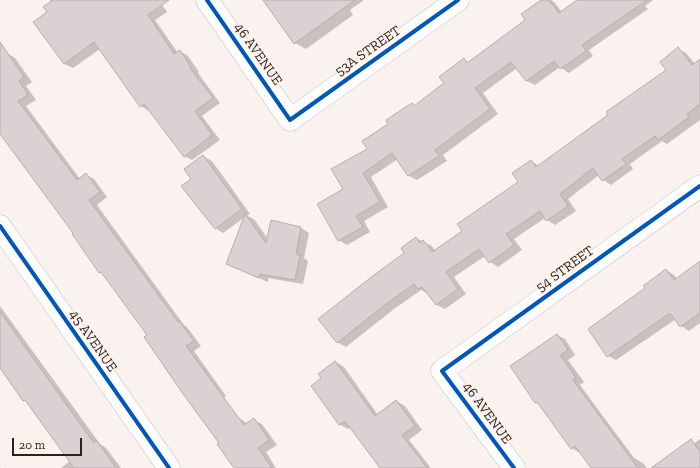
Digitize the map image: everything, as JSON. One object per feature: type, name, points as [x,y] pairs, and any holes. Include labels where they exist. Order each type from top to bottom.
[{"type":"street","name":"46 AVENUE","points":[[207,0],[290,120]]},
{"type":"street","name":"53A STREET","points":[[290,120],[458,0]]},
{"type":"street","name":"54 STREET","points":[[442,371],[700,186]]},
{"type":"street","name":"45 AVENUE","points":[[0,226],[168,468]]},
{"type":"street","name":"46 AVENUE","points":[[442,371],[514,468]]},
{"type":"building","points":[[53,0],[169,0],[148,15],[174,54],[180,50],[191,67],[190,68],[213,98],[195,111],[212,135],[184,157],[144,104],[140,107],[94,42],[64,64],[33,22],[47,12],[43,7]]},
{"type":"building","points":[[263,0],[355,0],[294,44]]},
{"type":"building","points":[[541,0],[549,0],[559,13],[577,0],[647,0],[582,45],[586,51],[560,69],[554,61],[526,81],[511,62],[475,88],[490,109],[435,150],[439,156],[408,176],[392,153],[363,173],[380,202],[356,216],[363,227],[338,241],[317,204],[343,189],[331,169],[367,149],[362,141],[388,124],[386,120],[412,103],[414,106],[444,83],[439,77],[464,58],[467,63],[525,20],[521,14]]},
{"type":"building","points":[[0,42],[24,77],[19,81],[28,95],[18,101],[77,180],[86,173],[100,192],[89,200],[178,322],[179,321],[194,341],[186,346],[244,425],[254,418],[269,440],[258,448],[272,468],[234,468],[217,444],[219,443],[144,337],[147,335],[101,272],[99,273],[72,234],[73,233],[0,134]]},
{"type":"building","points":[[678,47],[692,65],[700,59],[700,104],[687,114],[689,117],[658,140],[655,136],[622,159],[626,164],[602,181],[593,168],[560,194],[568,206],[546,221],[540,211],[506,234],[514,245],[489,263],[479,249],[446,272],[458,289],[436,305],[422,287],[418,289],[414,284],[337,343],[318,319],[404,253],[401,248],[416,237],[420,243],[423,240],[432,252],[462,231],[457,224],[518,182],[512,173],[531,160],[536,167],[608,115],[606,112],[666,70],[660,62]]},
{"type":"building","points":[[203,155],[242,209],[215,229],[181,186],[191,179],[184,169]]},
{"type":"building","points":[[245,214],[266,243],[271,220],[301,227],[296,254],[300,255],[295,280],[260,274],[259,278],[226,264]]},
{"type":"building","points":[[700,261],[700,313],[680,327],[670,313],[607,357],[588,329],[645,288],[643,286],[666,269],[674,280]]},
{"type":"building","points":[[0,312],[94,443],[97,441],[116,468],[74,468],[25,400],[23,401],[0,368]]},
{"type":"building","points":[[557,334],[568,350],[560,355],[576,378],[573,380],[638,468],[591,468],[575,446],[571,449],[537,402],[535,403],[510,366]]},
{"type":"building","points":[[335,361],[375,416],[396,400],[415,426],[402,435],[427,468],[380,468],[345,421],[339,425],[311,386],[321,378],[318,374]]},
{"type":"building","points":[[691,439],[700,452],[700,468],[651,468]]},
{"type":"cycle path","points":[[207,0],[290,120],[458,0]]},
{"type":"cycle path","points":[[514,468],[442,371],[700,186]]},
{"type":"cycle path","points":[[0,226],[169,468]]}]
